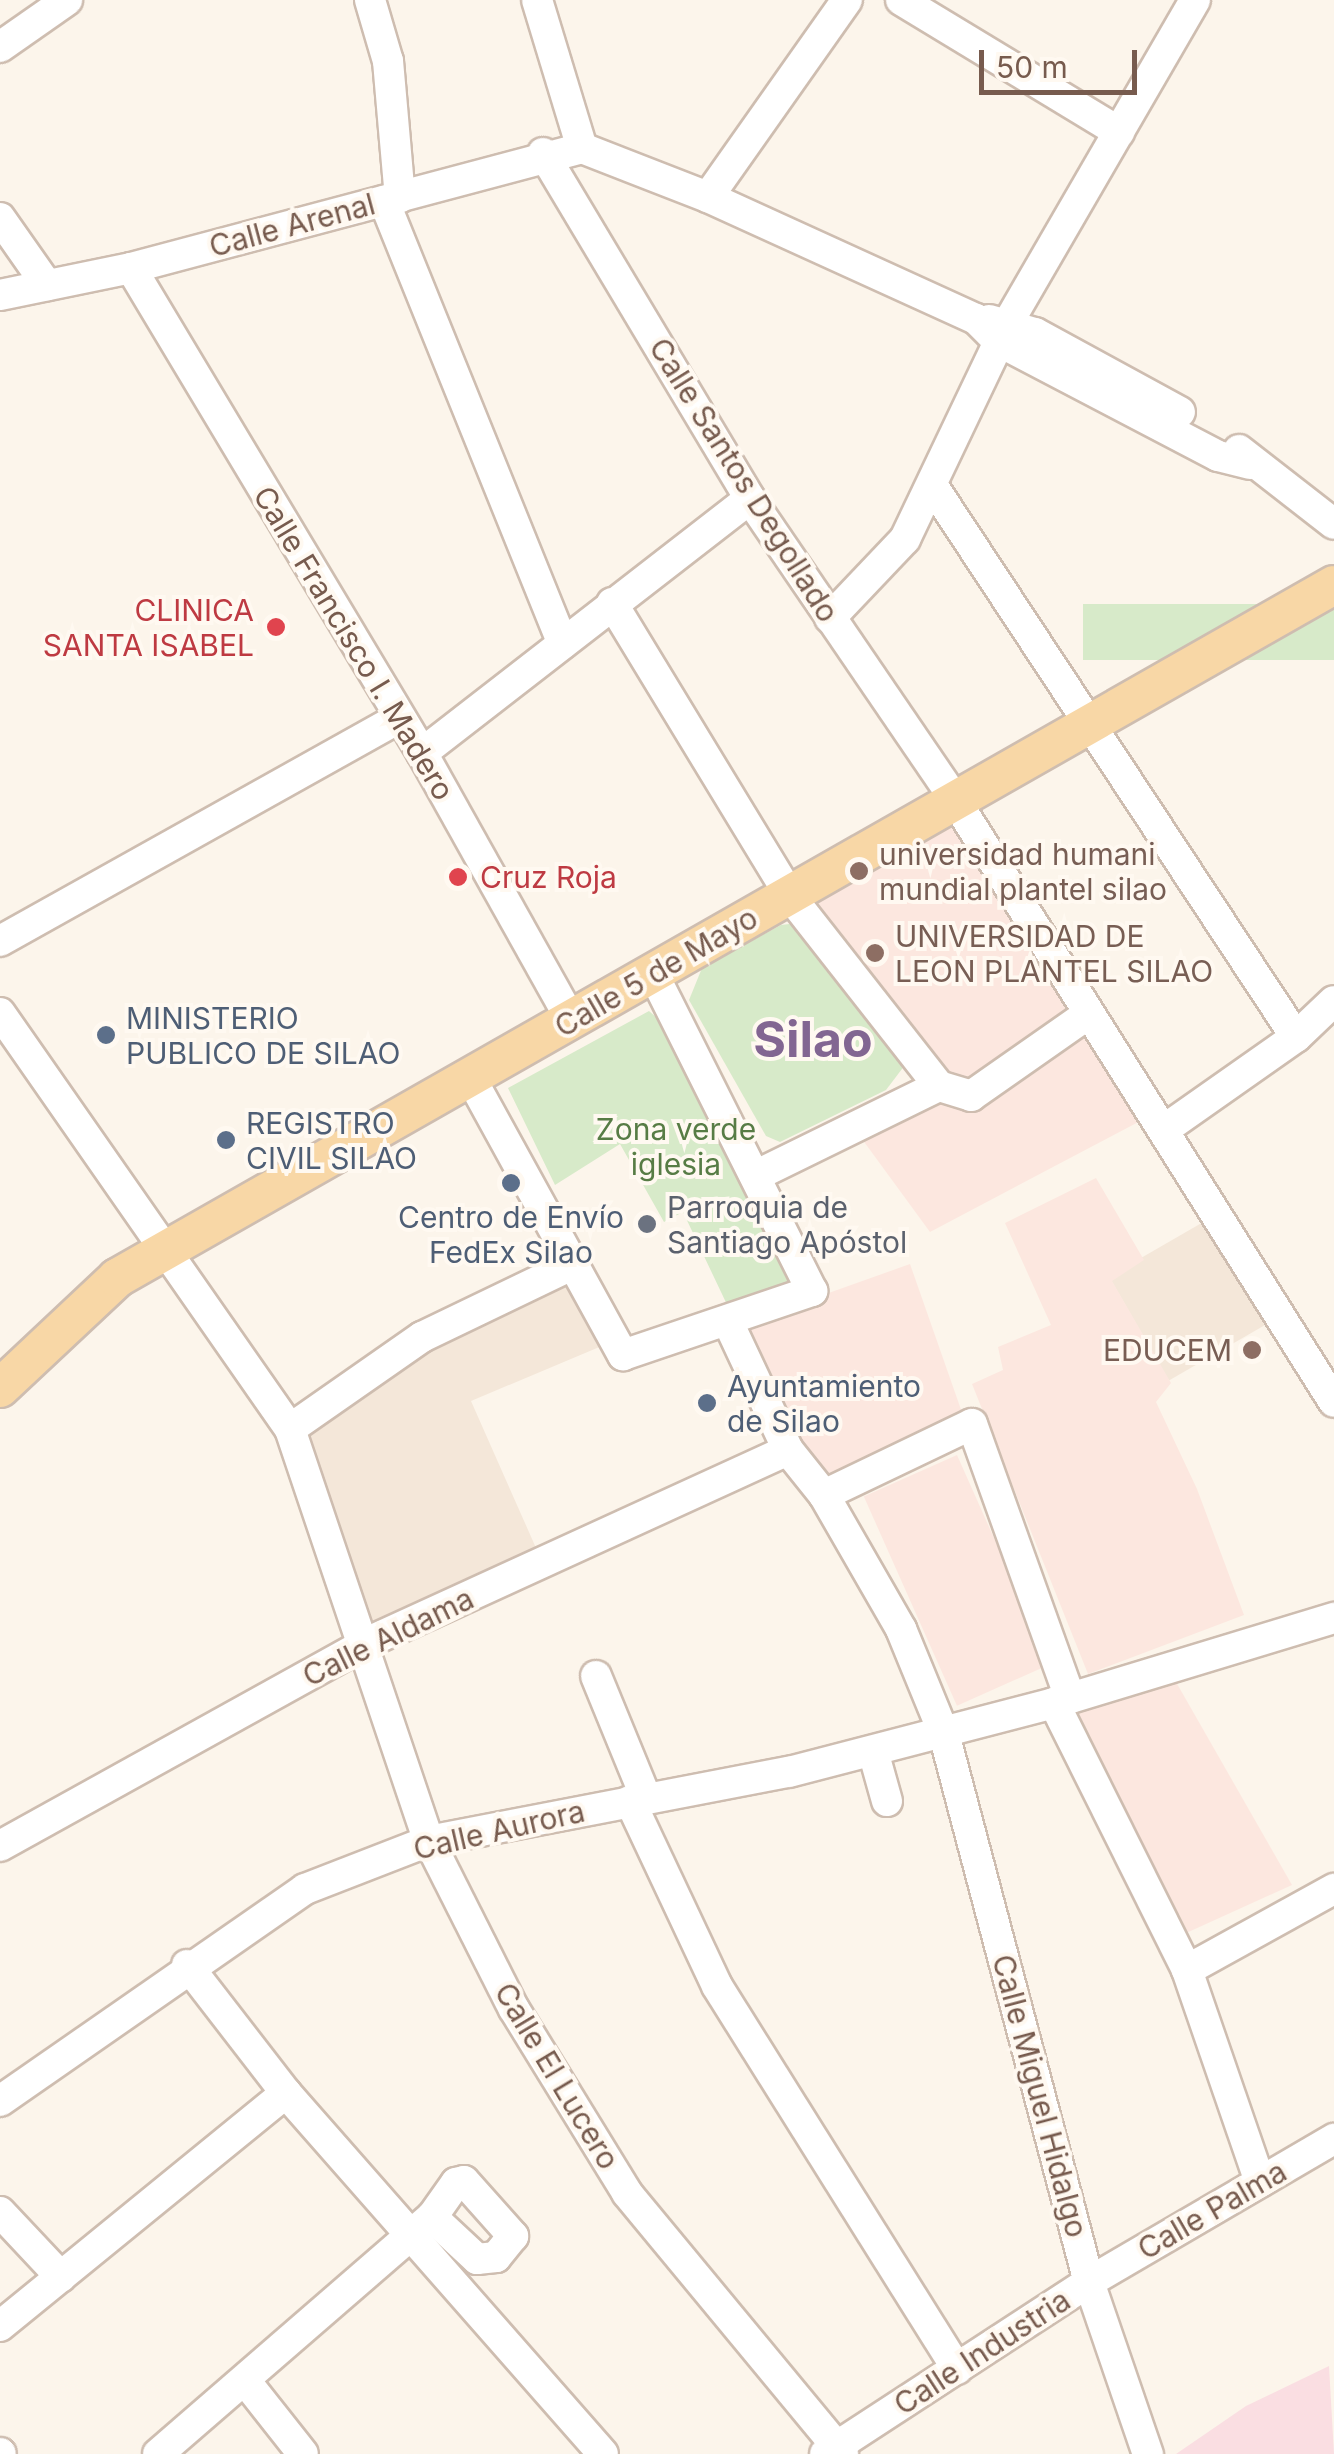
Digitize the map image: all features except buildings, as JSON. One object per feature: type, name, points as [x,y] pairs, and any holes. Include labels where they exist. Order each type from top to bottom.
[{"type":"main road","name":"Calle 5 de Mayo","points":[[0,1388],[116,1278],[468,1075],[572,1022],[1090,720],[1334,585]]},
{"type":"street","points":[[0,46],[67,0]]},
{"type":"street","points":[[370,0],[388,61],[392,199],[563,644]]},
{"type":"street","points":[[536,0],[582,148],[708,197],[1004,331],[1218,456],[1250,464],[1334,524]]},
{"type":"street","points":[[708,197],[847,0]]},
{"type":"street","points":[[901,0],[1118,132]]},
{"type":"street","points":[[830,618],[905,539],[1004,331],[1195,0]]},
{"type":"street","name":"Calle Arenal","points":[[0,295],[130,268],[392,199],[542,154],[582,148]]},
{"type":"street","name":"Calle Santos Degollado","points":[[542,154],[750,499],[955,800],[1334,1402]]},
{"type":"street","points":[[0,218],[47,285]]},
{"type":"street","name":"Calle Francisco I. Madero","points":[[130,268],[422,752],[572,1022]]},
{"type":"street","points":[[932,485],[1296,1037]]},
{"type":"street","points":[[422,752],[750,499]]},
{"type":"street","points":[[612,603],[790,896],[938,1086],[971,1096],[1088,1014]]},
{"type":"street","points":[[0,941],[399,718]]},
{"type":"street","points":[[468,1075],[624,1355],[729,1324],[812,1292],[654,975]]},
{"type":"street","points":[[1165,1129],[1296,1037],[1334,1001]]},
{"type":"street","name":"Calle El Lucero","points":[[0,1013],[290,1429],[429,1841],[514,2009],[626,2193],[835,2451]]},
{"type":"street","points":[[756,1176],[938,1086]]},
{"type":"street","points":[[290,1429],[422,1337],[574,1264]]},
{"type":"street","name":"Calle Miguel Hidalgo","points":[[729,1324],[788,1450],[824,1495],[901,1629],[944,1734],[1089,2282],[1148,2454]]},
{"type":"street","points":[[824,1495],[972,1424],[1062,1700],[1187,1970],[1260,2182]]},
{"type":"street","name":"Calle Aldama","points":[[0,1846],[364,1644],[788,1450]]},
{"type":"street","name":"Calle Aurora","points":[[0,2101],[187,1966],[305,1889],[429,1841],[944,1734],[1334,1618]]},
{"type":"street","points":[[596,1676],[638,1799],[717,1986],[957,2369]]},
{"type":"street","points":[[873,1751],[886,1802]]},
{"type":"street","points":[[1187,1970],[1334,1889]]},
{"type":"street","points":[[187,1966],[286,2094],[421,2226],[603,2454]]},
{"type":"street","points":[[0,2326],[286,2094]]},
{"type":"street","name":"Calle Palma","points":[[1089,2282],[1334,2139]]},
{"type":"street","points":[[0,2212],[60,2276]]},
{"type":"street","points":[[158,2454],[247,2382],[421,2226]]},
{"type":"street","name":"Calle Industria","points":[[835,2451],[1089,2282]]},
{"type":"street","points":[[247,2382],[302,2454]]},
{"type":"shaded area","points":[[951,808],[1074,1012],[955,1096],[800,889]]},
{"type":"shaded area","points":[[1088,1027],[1146,1118],[930,1232],[862,1139]]},
{"type":"shaded area","points":[[1096,1178],[1144,1260],[1112,1281],[1171,1383],[1156,1402],[1197,1489],[1244,1615],[1088,1674],[972,1384],[1003,1370],[998,1347],[1051,1325],[1005,1223]]},
{"type":"shaded area","points":[[1212,1217],[1272,1321],[1169,1380],[1109,1276]]},
{"type":"shaded area","points":[[574,1264],[616,1340],[471,1401],[540,1557],[365,1637],[290,1429]]},
{"type":"shaded area","points":[[910,1264],[965,1421],[824,1482],[742,1324]]},
{"type":"shaded area","points":[[957,1455],[1050,1664],[957,1706],[864,1496]]},
{"type":"shaded area","points":[[1168,1668],[1292,1885],[1184,1934],[1070,1698]]},
{"type":"shaded area","points":[[1329,2366],[1334,2454],[1176,2454],[1246,2406]]},
{"type":"green space","points":[[1083,604],[1334,604],[1334,660],[1083,660]]},
{"type":"green space","points":[[798,923],[908,1061],[886,1090],[780,1142],[766,1136],[689,1000],[702,968],[781,925]]},
{"type":"green space","name":"Zona verde iglesia","points":[[649,1011],[673,1032],[800,1289],[731,1313],[683,1212],[664,1222],[620,1144],[555,1185],[508,1088]]},
{"type":"place","name":"CLINICA SANTA ISABEL","points":[[276,627]]},
{"type":"place","name":"universidad humani mundial plantel silao","points":[[859,871]]},
{"type":"place","name":"Cruz Roja","points":[[458,877]]},
{"type":"place","name":"UNIVERSIDAD DE LEON PLANTEL SILAO","points":[[875,953]]},
{"type":"place","name":"MINISTERIO PUBLICO DE SILAO","points":[[106,1035]]},
{"type":"place","name":"REGISTRO CIVIL SILAO","points":[[226,1140]]},
{"type":"place","name":"Centro de Envío FedEx Silao","points":[[511,1183]]},
{"type":"place","name":"Parroquia de Santiago Apóstol","points":[[647,1224]]},
{"type":"place","name":"EDUCEM","points":[[1252,1350]]},
{"type":"place","name":"Ayuntamiento de Silao","points":[[707,1403]]},
{"type":"district","name":"Silao","points":[[813,1040]]}]
